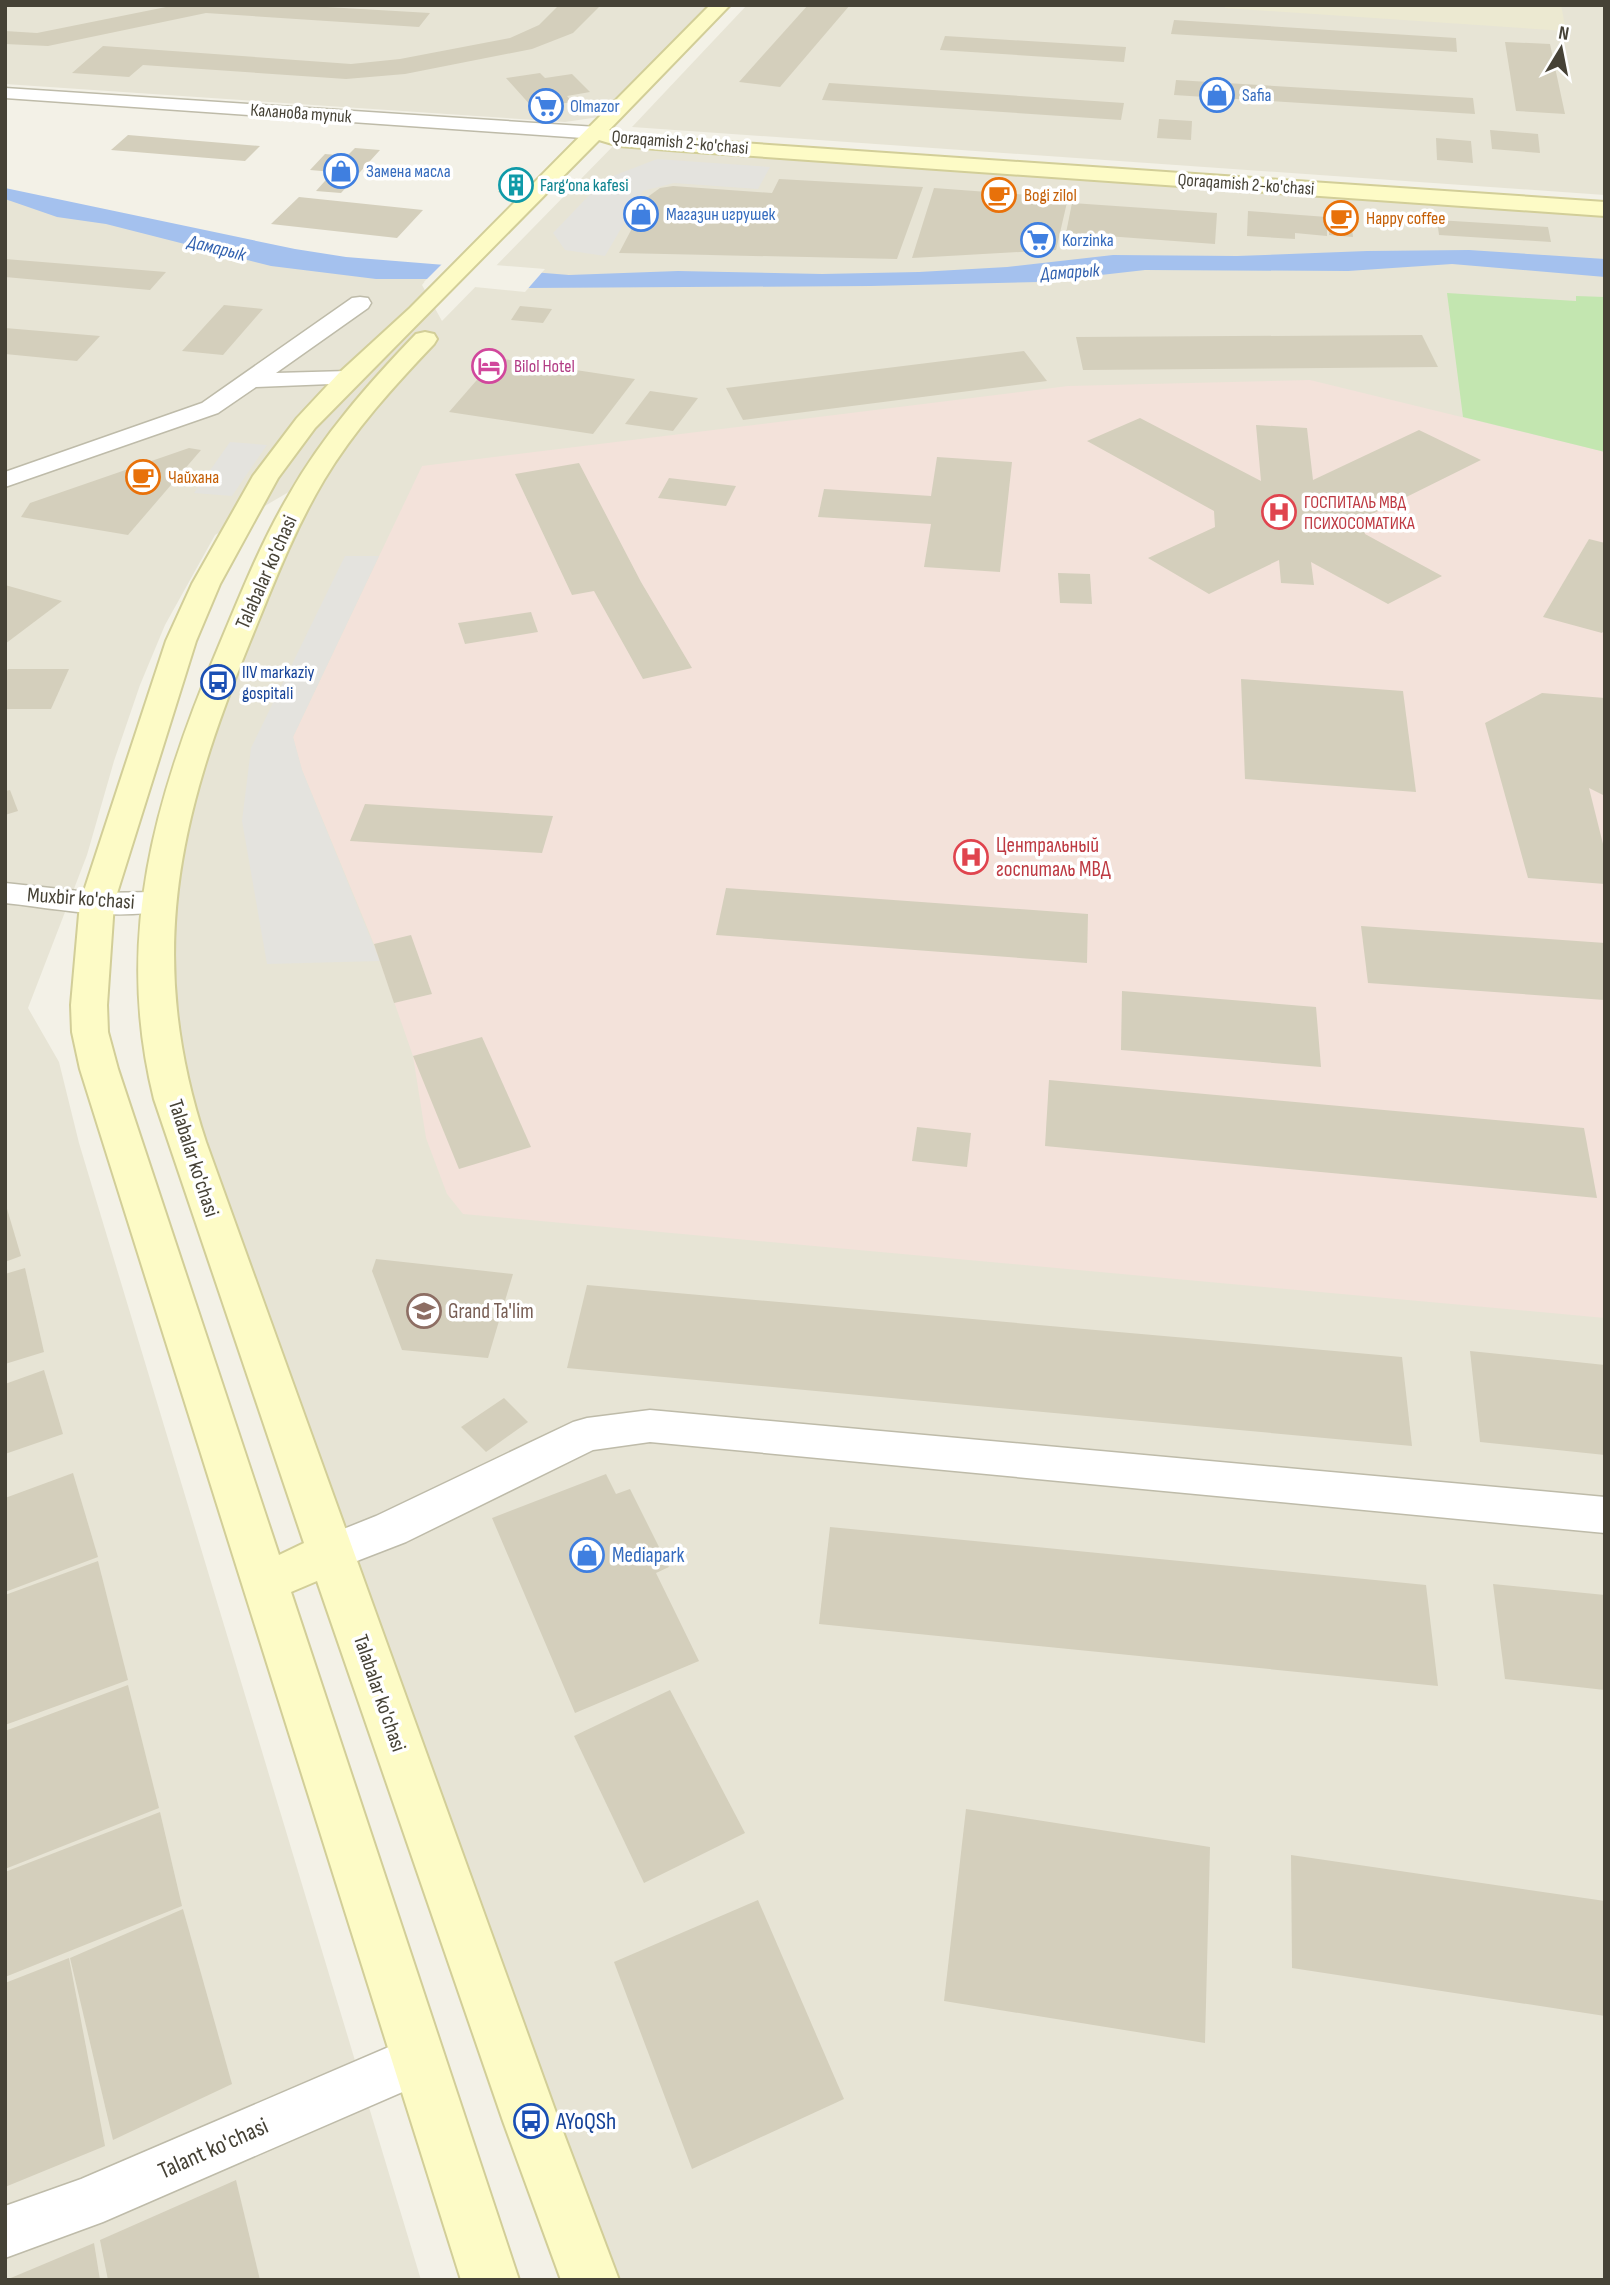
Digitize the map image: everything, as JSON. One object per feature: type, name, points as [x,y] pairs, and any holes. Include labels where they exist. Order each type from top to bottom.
[{"type":"main road","name":"Talabalar ko'chasi","points":[[590,2280],[531,2121],[177,1110],[163,1055],[155,958],[156,902],[181,794],[218,682],[276,543],[313,478],[356,415],[450,293],[597,133],[721,5]]},
{"type":"main road","name":"Qoraqamish 2-ko'chasi","points":[[597,133],[630,128],[1605,195]]},
{"type":"main road","name":"Qoraqamish 2-ko'chasi","points":[[630,128],[1605,209]]},
{"type":"main road","points":[[546,213],[630,128]]},
{"type":"main road","name":"Talabalar ko'chasi","points":[[450,293],[348,378],[306,423],[266,476],[206,584],[181,641],[97,903],[89,1005],[93,1045],[489,2280]]},
{"type":"main road","points":[[264,1583],[331,1553]]},
{"type":"street","name":"Каланова тупик","points":[[5,93],[597,133]]},
{"type":"street","points":[[5,480],[210,408],[360,303]]},
{"type":"street","points":[[251,380],[348,378]]},
{"type":"street","name":"Muxbir ko'chasi","points":[[5,892],[97,903],[156,902]]},
{"type":"street","points":[[331,1553],[391,1529],[587,1434],[650,1426],[1605,1515]]},
{"type":"street","name":"Talant ko'chasi","points":[[5,2232],[85,2204],[419,2059]]},
{"type":"shaded area","points":[[5,5],[708,5],[599,117],[565,122],[5,84]]},
{"type":"shaded area","points":[[747,5],[1605,5],[1605,195],[632,127]]},
{"type":"shaded area","points":[[1226,5],[1561,5],[1566,31],[1225,8]]},
{"type":"shaded area","points":[[619,140],[1605,209],[1605,2280],[590,2280],[163,1055],[181,794],[311,479],[215,535],[165,625],[140,685],[114,761],[87,855],[28,1008],[59,1062],[79,1143],[421,2280],[5,2280],[5,194],[198,242],[433,272],[422,285],[442,321]]},
{"type":"shaded area","points":[[657,159],[770,167],[758,189],[674,183],[643,191],[605,256],[565,250],[553,233],[599,185],[613,176]]},
{"type":"shaded area","name":"Центральный госпиталь МВД","points":[[1310,380],[1605,452],[1605,1318],[463,1214],[447,1194],[426,1138],[413,1056],[374,944],[302,770],[293,737],[422,466],[1068,386]]},
{"type":"shaded area","points":[[230,442],[267,445],[232,496],[194,493]]},
{"type":"shaded area","points":[[345,556],[379,556],[293,737],[302,770],[380,961],[267,964],[242,821],[251,748]]},
{"type":"green space","points":[[1447,293],[1576,301],[1576,296],[1605,297],[1605,452],[1463,417]]},
{"type":"water","name":"Дамарык","points":[[5,188],[295,249],[346,257],[569,275],[678,271],[822,274],[919,272],[1007,267],[1113,255],[1237,256],[1469,250],[1605,259],[1605,277],[1452,264],[1348,271],[1145,270],[1039,282],[528,288],[427,279],[376,279],[271,266],[106,224],[57,217],[5,199]]},
{"type":"pier","points":[[445,261],[545,269],[525,292],[424,282]]},
{"type":"building","points":[[176,5],[292,5],[430,13],[419,27],[206,13],[48,46],[5,44],[5,31],[37,33]]},
{"type":"building","points":[[559,5],[601,5],[573,33],[532,49],[405,74],[346,79],[143,65],[129,77],[72,73],[103,46],[351,64],[400,59],[510,38],[539,25]]},
{"type":"building","points":[[808,5],[850,5],[780,87],[739,82]]},
{"type":"building","points":[[1174,20],[1456,38],[1457,52],[1171,34]]},
{"type":"building","points":[[945,36],[1126,47],[1124,62],[940,50]]},
{"type":"building","points":[[1505,42],[1550,44],[1565,114],[1516,111]]},
{"type":"building","points":[[540,73],[545,78],[572,74],[590,92],[567,96],[572,102],[533,108],[506,78]]},
{"type":"building","points":[[1176,80],[1473,98],[1475,114],[1174,95]]},
{"type":"building","points":[[829,83],[1124,103],[1121,120],[822,100]]},
{"type":"building","points":[[1159,119],[1192,121],[1191,140],[1157,138]]},
{"type":"building","points":[[1490,130],[1538,134],[1540,153],[1492,149]]},
{"type":"building","points":[[128,135],[260,146],[245,161],[111,150]]},
{"type":"building","points":[[1436,138],[1471,141],[1473,163],[1437,160]]},
{"type":"building","name":"Замена масла","points":[[355,148],[380,150],[341,193],[316,191],[333,172],[310,170],[325,154],[347,156]]},
{"type":"building","name":"Farg‘ona kafesi","points":[[514,176],[533,179],[517,195],[498,192]]},
{"type":"building","points":[[779,179],[923,187],[897,259],[619,253],[649,196],[660,188],[673,186],[772,193]]},
{"type":"building","points":[[934,188],[1068,198],[1056,250],[912,258]]},
{"type":"building","points":[[299,197],[423,210],[397,238],[271,224]]},
{"type":"building","points":[[1072,203],[1217,213],[1215,244],[1066,233]]},
{"type":"building","points":[[1248,211],[1327,217],[1327,236],[1295,233],[1295,239],[1247,236]]},
{"type":"building","points":[[1329,217],[1351,219],[1353,237],[1329,235]]},
{"type":"building","points":[[1437,220],[1548,227],[1551,242],[1439,235]]},
{"type":"building","points":[[5,259],[166,272],[150,290],[5,277]]},
{"type":"building","points":[[224,305],[263,309],[223,355],[182,351]]},
{"type":"building","points":[[520,306],[552,309],[543,323],[511,320]]},
{"type":"building","points":[[5,328],[100,336],[77,361],[5,354]]},
{"type":"building","points":[[1422,335],[1438,367],[1083,370],[1076,337]]},
{"type":"building","points":[[1024,351],[1047,381],[743,420],[726,388]]},
{"type":"building","points":[[496,358],[635,379],[593,434],[449,412]]},
{"type":"building","points":[[650,391],[698,398],[673,431],[625,424]]},
{"type":"building","points":[[1140,418],[1261,481],[1256,425],[1307,428],[1313,480],[1419,430],[1481,460],[1362,519],[1365,534],[1442,576],[1388,604],[1311,562],[1314,585],[1281,583],[1279,560],[1209,594],[1148,558],[1215,527],[1214,511],[1087,441]]},
{"type":"building","name":"Чайхана","points":[[189,448],[201,450],[128,535],[21,517],[30,503]]},
{"type":"building","points":[[937,457],[1012,462],[1000,572],[924,567],[931,524],[818,517],[824,489],[931,496]]},
{"type":"building","points":[[579,463],[641,582],[692,668],[643,679],[594,591],[572,595],[515,474]]},
{"type":"building","points":[[669,478],[736,486],[726,506],[658,498]]},
{"type":"building","points":[[1589,539],[1605,543],[1605,629],[1602,633],[1543,617]]},
{"type":"building","points":[[1058,573],[1090,574],[1092,604],[1060,603]]},
{"type":"building","points":[[5,585],[62,601],[5,644]]},
{"type":"building","points":[[531,612],[538,632],[465,644],[458,623]]},
{"type":"building","points":[[8,669],[69,669],[51,709],[5,709],[5,674]]},
{"type":"building","points":[[1241,679],[1403,691],[1416,792],[1245,779]]},
{"type":"building","points":[[1542,693],[1605,698],[1605,796],[1589,788],[1605,852],[1605,884],[1528,878],[1485,723]]},
{"type":"building","points":[[10,790],[18,811],[5,815],[5,791]]},
{"type":"building","points":[[365,804],[553,816],[542,853],[350,841]]},
{"type":"building","points":[[726,888],[1088,914],[1087,963],[716,935]]},
{"type":"building","points":[[1361,926],[1605,943],[1605,1000],[1368,983]]},
{"type":"building","points":[[411,935],[432,994],[394,1003],[374,944]]},
{"type":"building","points":[[1122,991],[1316,1007],[1321,1067],[1121,1050]]},
{"type":"building","points":[[482,1037],[531,1147],[459,1169],[413,1056]]},
{"type":"building","points":[[1049,1080],[1584,1128],[1597,1198],[1045,1146]]},
{"type":"building","points":[[917,1127],[971,1133],[967,1167],[912,1161]]},
{"type":"building","points":[[5,1202],[21,1256],[5,1262]]},
{"type":"building","points":[[376,1259],[513,1274],[488,1358],[402,1350],[372,1271]]},
{"type":"building","points":[[25,1268],[44,1352],[5,1364],[5,1274]]},
{"type":"building","points":[[587,1285],[1402,1357],[1412,1446],[567,1368]]},
{"type":"building","points":[[1470,1351],[1605,1365],[1605,1455],[1480,1442]]},
{"type":"building","points":[[44,1370],[63,1434],[5,1454],[5,1384]]},
{"type":"building","points":[[504,1398],[528,1422],[486,1452],[461,1427]]},
{"type":"building","points":[[73,1473],[98,1557],[5,1592],[5,1498]]},
{"type":"building","points":[[606,1474],[616,1494],[630,1489],[669,1567],[656,1573],[699,1661],[575,1713],[492,1518]]},
{"type":"building","points":[[830,1527],[1426,1585],[1438,1686],[819,1624]]},
{"type":"building","points":[[98,1561],[128,1680],[5,1725],[5,1595]]},
{"type":"building","points":[[1493,1584],[1605,1595],[1605,1690],[1505,1679]]},
{"type":"building","points":[[128,1685],[159,1808],[5,1869],[5,1731]]},
{"type":"building","points":[[670,1690],[745,1833],[644,1883],[574,1736]]},
{"type":"building","points":[[966,1809],[1210,1847],[1205,2043],[944,2001]]},
{"type":"building","points":[[160,1812],[182,1906],[5,1977],[5,1872]]},
{"type":"building","points":[[1291,1855],[1605,1901],[1605,2016],[1292,1968]]},
{"type":"building","points":[[758,1900],[844,2099],[692,2169],[614,1962]]},
{"type":"building","points":[[183,1909],[232,2084],[113,2140],[70,1958]]},
{"type":"building","points":[[69,1958],[105,2146],[5,2187],[5,1983]]},
{"type":"building","points":[[236,2180],[260,2280],[108,2280],[100,2240]]},
{"type":"building","points":[[94,2243],[100,2280],[6,2280]]},
{"type":"place","name":"Safia","points":[[1217,95]]},
{"type":"place","name":"Olmazor","points":[[546,106]]},
{"type":"place","name":"Замена масла","points":[[341,171]]},
{"type":"place","name":"Farg‘ona kafesi","points":[[516,185]]},
{"type":"place","name":"Bogi zilol","points":[[999,195]]},
{"type":"place","name":"Магазин игрушек","points":[[641,214]]},
{"type":"place","name":"Happy coffee","points":[[1341,218]]},
{"type":"place","name":"Korzinka","points":[[1038,240]]},
{"type":"place","name":"Bilol Hotel","points":[[489,366]]},
{"type":"place","name":"Чайхана","points":[[143,477]]},
{"type":"place","name":"ГОСПИТАЛЬ МВД ПСИХОСОМАТИКА","points":[[1279,512]]},
{"type":"place","name":"IIV markaziy gospitali","points":[[218,682]]},
{"type":"place","name":"Центральный госпиталь МВД","points":[[971,857]]},
{"type":"place","name":"Grand Ta'lim","points":[[424,1311]]},
{"type":"place","name":"Mediapark","points":[[587,1555]]},
{"type":"place","name":"AYoQSh","points":[[531,2121]]}]
